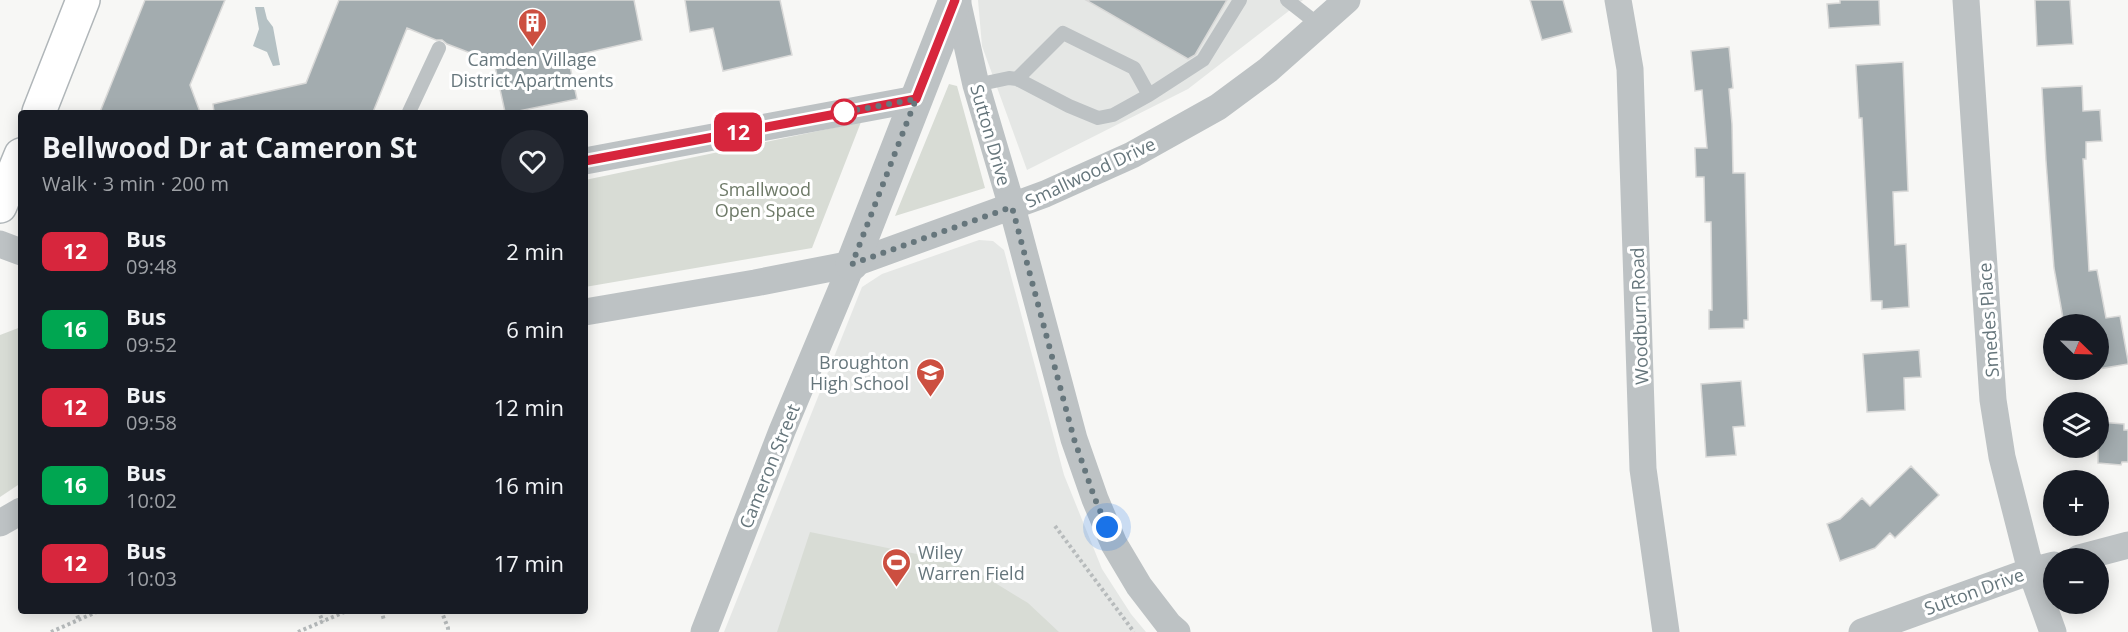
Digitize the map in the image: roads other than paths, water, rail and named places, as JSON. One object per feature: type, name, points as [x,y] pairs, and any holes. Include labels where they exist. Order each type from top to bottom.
[{"type":"main road","points":[[40,110],[83,0]]},
{"type":"main road","points":[[0,206],[18,162]]},
{"type":"street","name":"Sutton Drive","points":[[956,0],[976,85],[1012,207],[1074,439],[1114,544],[1139,586],[1168,625],[1177,632]]},
{"type":"street","name":"Cameron Street","points":[[704,632],[782,431],[852,264],[956,0]]},
{"type":"street","name":"Smallwood Drive","points":[[588,312],[755,284],[852,264],[1012,207],[1132,155],[1208,112],[1268,70],[1347,0]]},
{"type":"street","name":"Woodburn Road","points":[[1618,0],[1630,69],[1633,125],[1643,468],[1666,632]]},
{"type":"street","name":"Smedes Place","points":[[1966,0],[1993,400],[2002,457],[2042,568],[2053,632]]},
{"type":"street","points":[[588,160],[916,99]]},
{"type":"street","points":[[0,244],[18,251]]},
{"type":"street","points":[[0,523],[18,513]]},
{"type":"street","points":[[2109,550],[2128,545]]},
{"type":"street","name":"Sutton Drive","points":[[1862,632],[2042,568]]},
{"type":"lane","points":[[976,85],[1009,78],[1017,79],[1098,118],[1113,115],[1203,60],[1240,0]]},
{"type":"lane","points":[[1287,0],[1319,25]]},
{"type":"lane","points":[[1017,79],[1064,33],[1134,68],[1149,95]]},
{"type":"lane","points":[[410,110],[438,48]]},
{"type":"place","name":"Camden Village District Apartments","points":[[532,48]]},
{"type":"place","name":"Broughton High School","points":[[930,398]]},
{"type":"place","name":"Wiley Warren Field","points":[[897,588]]},
{"type":"park label","name":"Smallwood Open Space","points":[[765,199]]}]
